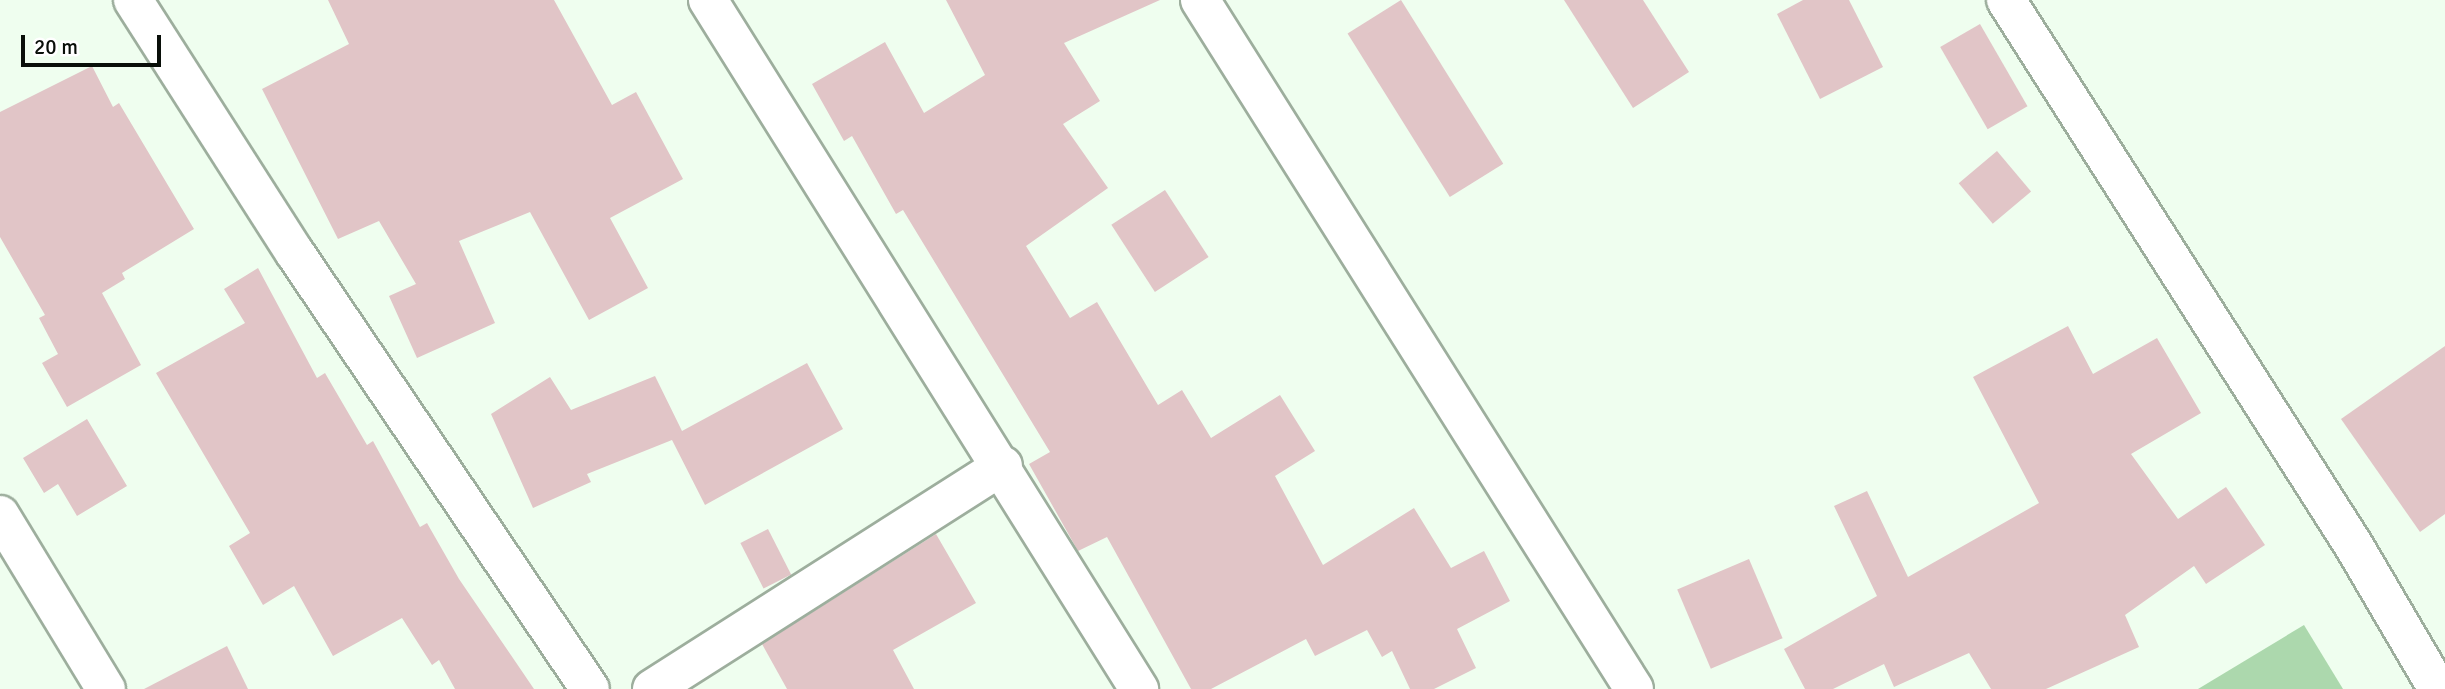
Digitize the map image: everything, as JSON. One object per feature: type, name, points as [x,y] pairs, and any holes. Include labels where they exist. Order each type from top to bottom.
[{"type":"street","points":[[133,0],[295,253],[590,689]]},
{"type":"street","points":[[708,0],[1003,465],[1139,689]]},
{"type":"street","points":[[1200,0],[1634,689]]},
{"type":"street","points":[[2006,0],[2347,535],[2438,689]]},
{"type":"street","points":[[652,689],[1003,465]]},
{"type":"street","points":[[0,515],[106,689]]},
{"type":"green space","points":[[2304,625],[2343,689],[2198,689]]},
{"type":"building","points":[[328,0],[554,0],[612,105],[636,92],[683,179],[610,218],[648,288],[589,320],[530,212],[459,241],[495,323],[417,358],[389,296],[416,284],[379,221],[338,239],[262,89],[349,44]]},
{"type":"building","points":[[946,0],[1160,0],[1064,43],[1100,101],[1063,124],[1108,188],[1026,246],[1070,318],[1097,302],[1158,405],[1182,390],[1211,438],[1280,395],[1315,451],[1275,476],[1323,565],[1414,508],[1451,568],[1484,551],[1510,601],[1457,629],[1476,668],[1434,689],[1410,689],[1392,651],[1382,657],[1367,630],[1315,656],[1306,639],[1211,689],[1191,689],[1107,537],[1078,551],[1029,464],[1050,452],[903,210],[896,214],[852,136],[844,141],[812,84],[885,42],[924,113],[985,75]]},
{"type":"building","points":[[1401,0],[1503,164],[1450,197],[1348,33]]},
{"type":"building","points":[[1564,0],[1643,0],[1689,72],[1633,108]]},
{"type":"building","points":[[1803,0],[1849,0],[1883,67],[1820,99],[1777,14]]},
{"type":"building","points":[[1980,24],[2028,106],[1988,129],[1940,47]]},
{"type":"building","points":[[92,66],[113,107],[119,103],[194,229],[122,273],[125,279],[102,293],[141,365],[67,407],[42,363],[58,354],[39,318],[45,315],[0,237],[0,112]]},
{"type":"building","points":[[1997,151],[2031,192],[1993,224],[1959,183]]},
{"type":"building","points":[[1165,190],[1209,257],[1155,292],[1111,225]]},
{"type":"building","points":[[258,268],[317,378],[325,373],[367,445],[373,441],[420,527],[427,523],[459,579],[534,689],[455,689],[439,660],[432,665],[402,618],[333,656],[294,586],[263,605],[229,546],[250,533],[156,373],[245,323],[224,289]]},
{"type":"building","points":[[2068,326],[2093,374],[2157,338],[2201,413],[2131,454],[2178,519],[2226,487],[2265,545],[2206,584],[2194,566],[2125,615],[2139,647],[2046,689],[1991,689],[1969,653],[1894,687],[1884,664],[1833,689],[1805,689],[1784,649],[1877,596],[1834,506],[1867,491],[1908,577],[2039,503],[1973,377]]},
{"type":"building","points":[[2445,346],[2445,514],[2420,532],[2341,419]]},
{"type":"building","points":[[807,363],[843,429],[705,505],[672,440],[587,474],[591,482],[533,508],[491,414],[550,377],[571,410],[655,376],[682,431]]},
{"type":"building","points":[[87,419],[127,486],[77,516],[58,484],[44,493],[23,458]]},
{"type":"building","points":[[768,529],[791,574],[764,589],[740,543]]},
{"type":"building","points":[[936,534],[976,603],[893,650],[914,689],[787,689],[762,644]]},
{"type":"building","points":[[1749,559],[1783,638],[1711,669],[1677,589]]},
{"type":"building","points":[[227,646],[248,689],[144,689]]}]
